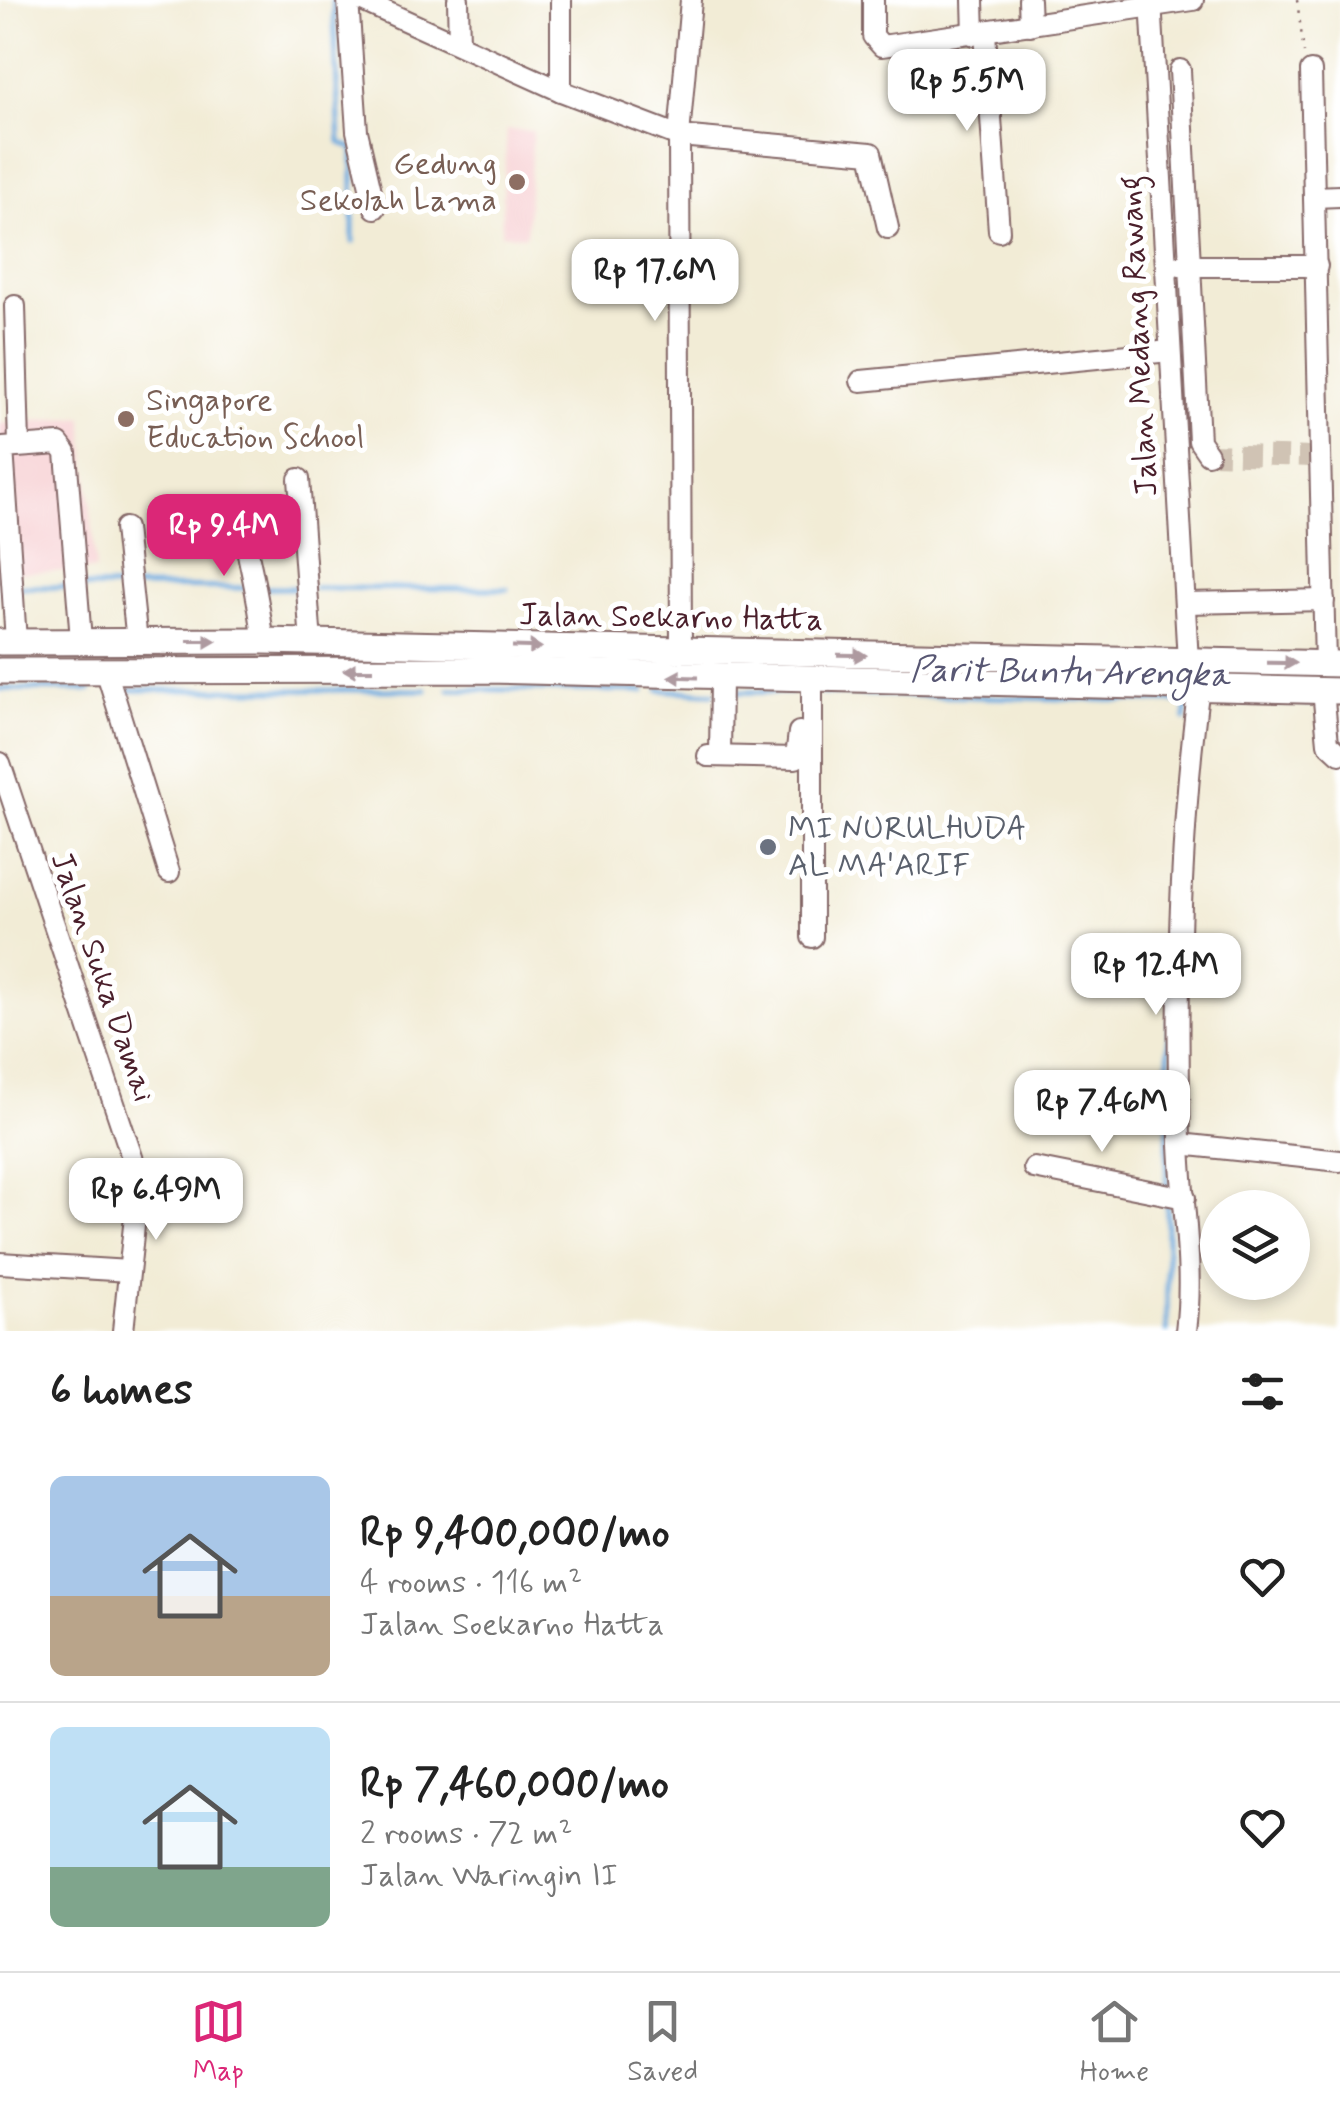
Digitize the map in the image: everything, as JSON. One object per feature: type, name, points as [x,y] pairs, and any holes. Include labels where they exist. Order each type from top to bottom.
[{"type":"main road","name":"Jalan Soekarno Hatta","points":[[8,641],[263,641],[721,678],[1198,696],[1332,691]]},
{"type":"main road","name":"Jalan Soekarno Hatta","points":[[0,671],[681,651],[1333,664]]},
{"type":"street","points":[[348,0],[357,131],[375,208]]},
{"type":"street","points":[[360,0],[561,91],[680,136],[871,153],[888,228]]},
{"type":"street","points":[[458,0],[458,43]]},
{"type":"street","points":[[561,0],[561,91]]},
{"type":"street","points":[[681,651],[680,136],[690,0]]},
{"type":"street","points":[[972,0],[979,34],[998,231]]},
{"type":"street","points":[[1030,0],[1030,25]]},
{"type":"street","points":[[868,2],[878,46],[1193,0]]},
{"type":"street","name":"Jalan Medang Rawang","points":[[1151,4],[1188,662]]},
{"type":"street","points":[[1180,70],[1199,442],[1208,454]]},
{"type":"street","points":[[1311,71],[1317,266],[1315,457],[1324,600],[1333,664]]},
{"type":"street","points":[[1314,197],[1340,196]]},
{"type":"street","points":[[1166,268],[1317,266]]},
{"type":"street","points":[[15,306],[19,445]]},
{"type":"street","points":[[861,381],[1170,351]]},
{"type":"street","points":[[8,641],[2,453],[7,446],[60,444],[66,454],[81,640]]},
{"type":"street","points":[[300,478],[311,644]]},
{"type":"street","points":[[240,510],[248,570],[260,600],[263,641]]},
{"type":"street","points":[[125,528],[136,642]]},
{"type":"street","points":[[1186,603],[1324,600]]},
{"type":"street","points":[[106,670],[169,872]]},
{"type":"street","points":[[721,678],[714,756],[798,757],[805,679]]},
{"type":"street","points":[[805,679],[812,938]]},
{"type":"street","points":[[1332,691],[1328,742],[1340,754]]},
{"type":"street","points":[[1186,1331],[1192,1264],[1173,1194],[1180,1144],[1186,803],[1198,696]]},
{"type":"street","name":"Jalan Suka Damai","points":[[0,763],[139,1178],[123,1331]]},
{"type":"street","points":[[1180,1144],[1340,1160]]},
{"type":"street","points":[[1034,1168],[1173,1194]]},
{"type":"street","points":[[0,1263],[129,1271]]},
{"type":"path","points":[[1297,0],[1299,40],[1311,71]]},
{"type":"shaded area","name":"Gedung Sekolah Lama","points":[[507,130],[533,131],[526,236],[501,234]]},
{"type":"shaded area","points":[[83,417],[96,570],[0,573],[0,424]]},
{"type":"waterway","points":[[333,0],[340,143],[353,148],[353,242]]},
{"type":"waterway","points":[[20,587],[69,587]]},
{"type":"waterway","points":[[80,587],[124,587]]},
{"type":"waterway","points":[[135,587],[249,588]]},
{"type":"waterway","points":[[260,588],[304,588]]},
{"type":"waterway","points":[[315,588],[507,589]]},
{"type":"waterway","name":"Parit Buntu Arengka","points":[[0,689],[90,690]]},
{"type":"waterway","name":"Parit Buntu Arengka","points":[[449,689],[644,691]]},
{"type":"waterway","name":"Parit Buntu Arengka","points":[[129,690],[426,690]]},
{"type":"waterway","name":"Parit Buntu Arengka","points":[[659,690],[713,693]]},
{"type":"waterway","name":"Parit Buntu Arengka","points":[[730,692],[790,692]]},
{"type":"waterway","name":"Parit Buntu Arengka","points":[[822,693],[1189,702]]},
{"type":"waterway","points":[[1185,719],[1187,702]]},
{"type":"waterway","name":"Parit Buntu Arengka","points":[[1200,702],[1314,703]]},
{"type":"waterway","points":[[1167,1188],[1169,1019]]},
{"type":"waterway","points":[[1167,1199],[1167,1331]]},
{"type":"tunnel","points":[[1208,454],[1312,457]]},
{"type":"place","name":"Gedung Sekolah Lama","points":[[517,182]]},
{"type":"place","name":"Singapore Education School","points":[[126,419]]},
{"type":"place","name":"MI NURULHUDA AL MA'ARIF","points":[[768,847]]}]
